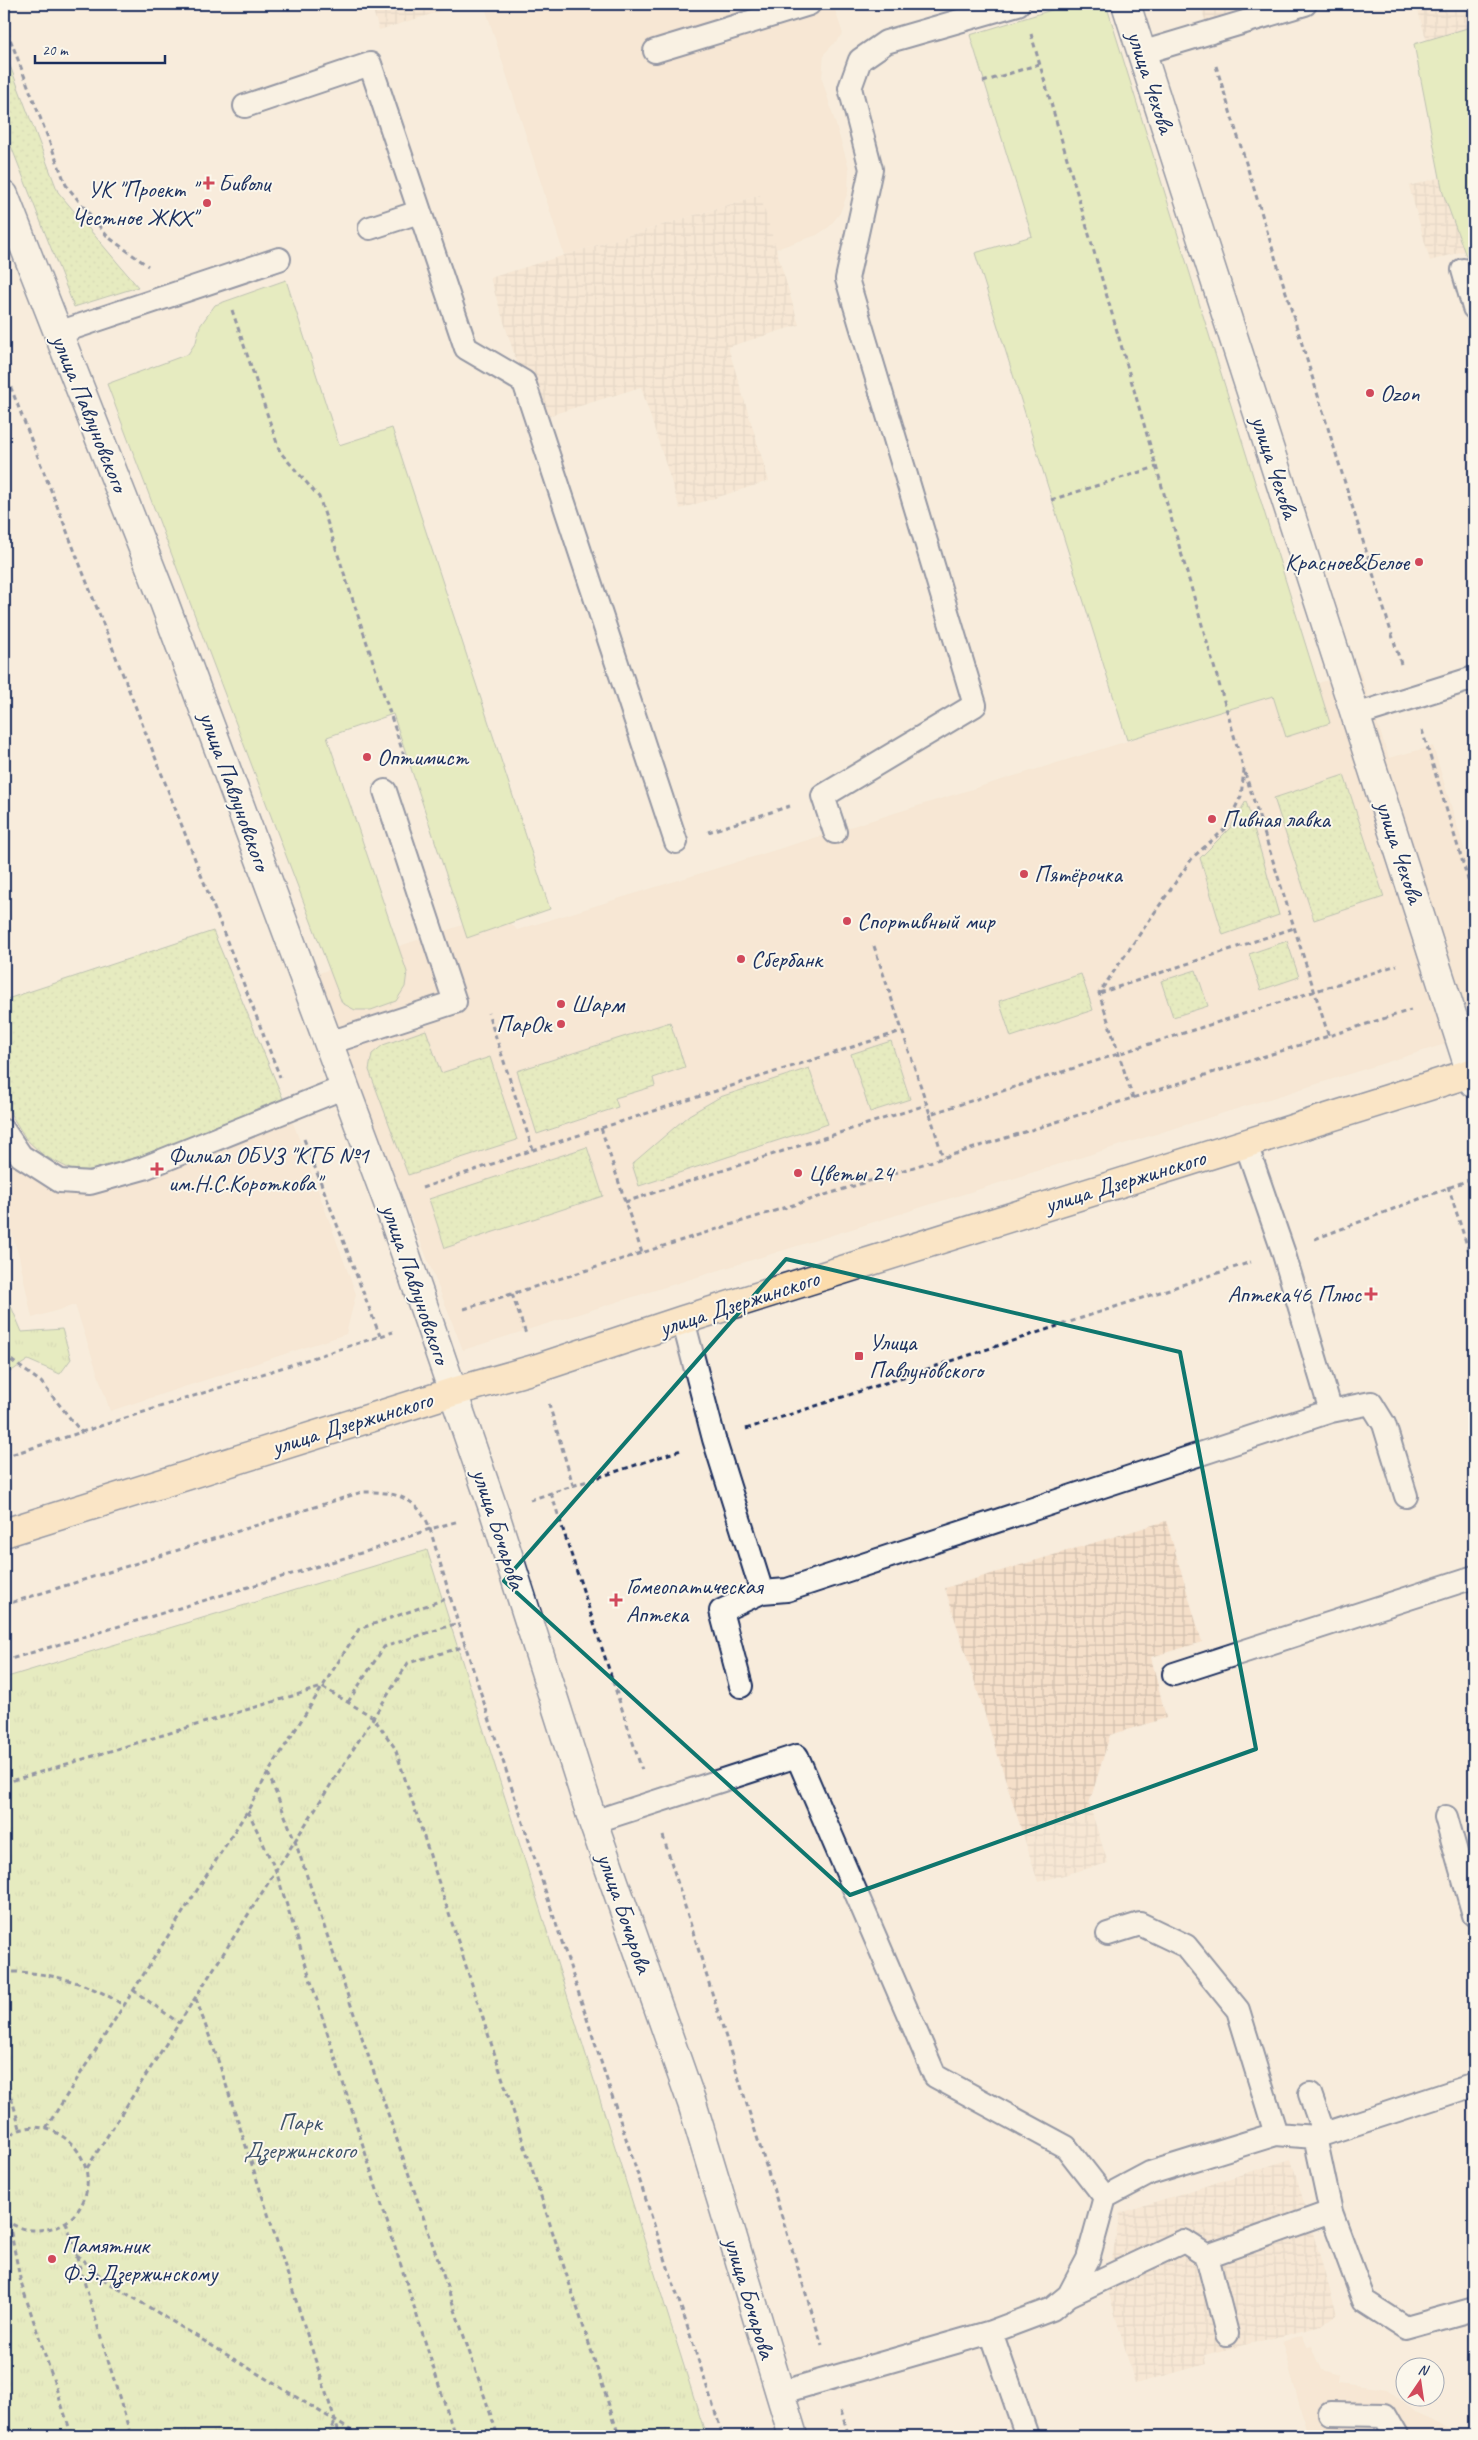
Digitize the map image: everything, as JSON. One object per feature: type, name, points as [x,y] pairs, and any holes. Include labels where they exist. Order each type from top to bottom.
[{"type":"main road","name":"улица Дзержинского","points":[[4,1533],[453,1392],[538,1368],[683,1320],[1246,1144],[1473,1076]]},
{"type":"street","name":"улица Чехова","points":[[1126,4],[1473,1076]]},
{"type":"street","name":"улица Павлуновского","points":[[4,195],[164,602],[329,1043],[453,1392]]},
{"type":"street","name":"улица Бочарова","points":[[453,1392],[494,1512],[593,1822],[692,2103],[793,2436]]},
{"type":"lane","points":[[655,51],[809,4]]},
{"type":"lane","points":[[835,832],[823,796],[975,705],[847,279],[871,169],[850,88],[860,60],[886,42],[1018,4]]},
{"type":"lane","points":[[1142,53],[1305,4]]},
{"type":"lane","points":[[245,106],[370,64],[466,348],[524,382],[676,842]]},
{"type":"lane","points":[[370,228],[419,212]]},
{"type":"lane","points":[[58,333],[279,259]]},
{"type":"lane","points":[[1463,270],[1474,308]]},
{"type":"lane","points":[[1356,715],[1474,678]]},
{"type":"lane","points":[[329,1043],[455,1002],[385,791]]},
{"type":"lane","points":[[4,1131],[21,1156],[60,1181],[90,1184],[144,1168],[345,1087]]},
{"type":"lane","points":[[1246,1144],[1283,1251],[1332,1411]]},
{"type":"lane","points":[[683,1320],[714,1439],[762,1592]]},
{"type":"lane","points":[[740,1686],[722,1612],[762,1592],[787,1590],[1332,1411],[1371,1403],[1384,1424],[1406,1496]]},
{"type":"lane","points":[[1174,1674],[1474,1577]]},
{"type":"lane","points":[[593,1822],[797,1756],[935,2076],[1066,2147],[1106,2196]]},
{"type":"lane","points":[[1446,1817],[1474,1915]]},
{"type":"lane","points":[[1108,1934],[1140,1924],[1186,1946],[1238,2010],[1276,2134]]},
{"type":"lane","points":[[1069,2295],[1088,2258],[1106,2196],[1150,2173],[1276,2134],[1319,2136],[1474,2085]]},
{"type":"lane","points":[[1310,2094],[1319,2136],[1331,2212],[1364,2300],[1406,2328],[1474,2309]]},
{"type":"lane","points":[[1207,2256],[1331,2212]]},
{"type":"lane","points":[[779,2393],[991,2332],[1052,2310],[1069,2295],[1184,2241],[1207,2256],[1227,2334]]},
{"type":"lane","points":[[991,2332],[1027,2436]]},
{"type":"lane","points":[[1330,2414],[1384,2415],[1396,2436]]},
{"type":"path","points":[[4,23],[66,185],[108,237],[183,291]]},
{"type":"path","points":[[1029,29],[1244,770],[1329,1037]]},
{"type":"path","points":[[1206,33],[1474,899]]},
{"type":"path","points":[[983,82],[1039,64]]},
{"type":"path","points":[[4,370],[380,1336]]},
{"type":"path","points":[[1051,500],[1156,467]]},
{"type":"path","points":[[1099,993],[1193,857],[1225,829],[1240,796],[1244,770]]},
{"type":"path","points":[[717,829],[823,796]]},
{"type":"path","points":[[1099,993],[1294,928]]},
{"type":"path","points":[[874,946],[943,1158]]},
{"type":"path","points":[[930,1114],[1433,953]]},
{"type":"path","points":[[1099,993],[1133,1098]]},
{"type":"path","points":[[4,1457],[380,1336],[1448,999]]},
{"type":"path","points":[[533,1150],[902,1031]]},
{"type":"path","points":[[625,1202],[926,1104]]},
{"type":"path","points":[[601,1128],[642,1253]]},
{"type":"path","points":[[1448,1186],[1474,1267]]},
{"type":"path","points":[[4,1355],[41,1382],[82,1433]]},
{"type":"path","points":[[4,1605],[362,1492],[381,1491],[401,1495],[418,1506],[426,1516],[458,1623],[723,2436]]},
{"type":"path","points":[[551,1493],[653,1802],[849,2436]]},
{"type":"path","points":[[46,2128],[248,1810],[268,1773],[359,1629],[451,1597]]},
{"type":"path","points":[[348,1702],[384,1647],[458,1623]]},
{"type":"path","points":[[87,2168],[408,1663],[466,1646]]},
{"type":"path","points":[[4,1783],[322,1687],[373,1717],[394,1748],[620,2436]]},
{"type":"path","points":[[268,1773],[295,1841],[498,2436]]},
{"type":"path","points":[[248,1810],[276,1871],[455,2436]]},
{"type":"path","points":[[4,1972],[20,1972],[61,1978],[104,1992],[123,2004]]},
{"type":"path","points":[[132,1990],[179,2023]]},
{"type":"path","points":[[196,1998],[224,2075],[340,2436]]},
{"type":"path","points":[[4,2071],[20,2128]]},
{"type":"path","points":[[4,2140],[20,2128],[46,2128],[65,2136],[79,2150],[87,2168],[86,2195],[80,2207],[66,2222],[48,2230],[27,2230],[8,2222],[4,2218]]},
{"type":"path","points":[[8,2222],[21,2283],[72,2436]]},
{"type":"path","points":[[66,2222],[131,2436]]},
{"type":"path","points":[[4,2244],[12,2241]]},
{"type":"path","points":[[76,2254],[106,2281],[360,2436]]},
{"type":"path","points":[[329,2436],[336,2422]]},
{"type":"highlighted area","points":[[786,1259],[1180,1352],[1256,1749],[850,1895],[504,1581]]},
{"type":"shaded area","points":[[371,4],[465,4],[379,30]]},
{"type":"shaded area","points":[[484,4],[833,4],[843,34],[824,54],[822,79],[849,168],[848,192],[840,213],[829,227],[817,235],[776,249],[759,195],[564,255]]},
{"type":"shaded area","points":[[1200,4],[1271,4],[1206,23]]},
{"type":"shaded area","points":[[1416,4],[1474,4],[1474,40],[1430,52]]},
{"type":"shaded area","points":[[1474,168],[1474,248],[1430,261],[1409,186]]},
{"type":"shaded area","points":[[760,195],[799,325],[728,347],[769,481],[680,509],[641,387],[535,420],[490,278]]},
{"type":"shaded area","points":[[1360,671],[1389,758],[1433,746],[1474,881],[1474,1035],[463,1350],[316,974],[501,912],[517,930],[1273,696]]},
{"type":"shaded area","name":"Филиал ОБУЗ \"КГБ №1 им.Н.С.Короткова\"","points":[[213,931],[295,1128],[356,1294],[346,1334],[110,1411],[75,1305],[32,1318],[19,1256],[4,1210],[4,1000]]},
{"type":"shaded area","points":[[1166,1521],[1202,1642],[1151,1657],[1166,1718],[1110,1735],[1089,1804],[1108,1863],[1038,1882],[945,1588]]},
{"type":"shaded area","points":[[1291,2159],[1337,2314],[1322,2326],[1204,2355],[1206,2364],[1135,2384],[1107,2287],[1120,2213]]},
{"type":"shaded area","points":[[1302,2335],[1307,2347],[1312,2346],[1322,2370],[1338,2375],[1337,2383],[1388,2389],[1396,2396],[1396,2408],[1409,2408],[1415,2413],[1468,2436],[1308,2436],[1282,2342]]},
{"type":"green space","points":[[1071,4],[1106,4],[1330,723],[1286,737],[1273,696],[1127,740],[975,253],[1032,236],[970,35]]},
{"type":"green space","points":[[1474,26],[1474,278],[1443,193],[1414,44]]},
{"type":"green space","points":[[4,50],[58,192],[138,287],[74,307],[4,128]]},
{"type":"green space","points":[[286,280],[339,445],[392,428],[550,909],[467,938],[393,714],[327,737],[407,972],[405,987],[396,1001],[371,1010],[355,1010],[342,1003],[107,384],[188,354],[196,342],[200,326],[215,305]]},
{"type":"green space","points":[[1344,775],[1384,897],[1314,920],[1274,798]]},
{"type":"green space","points":[[1246,801],[1279,915],[1223,935],[1200,858],[1230,828]]},
{"type":"green space","points":[[213,931],[284,1101],[150,1156],[104,1170],[72,1170],[43,1155],[26,1139],[4,1103],[4,1000]]},
{"type":"green space","points":[[1287,941],[1299,977],[1261,990],[1249,954]]},
{"type":"green space","points":[[1196,970],[1208,1006],[1173,1017],[1161,981]]},
{"type":"green space","points":[[1081,974],[1093,1010],[1011,1037],[999,1001]]},
{"type":"green space","points":[[670,1022],[685,1067],[653,1078],[655,1086],[615,1098],[618,1107],[537,1134],[517,1071]]},
{"type":"green space","points":[[426,1030],[441,1073],[490,1057],[517,1140],[408,1175],[369,1070],[372,1054],[383,1045]]},
{"type":"green space","points":[[891,1041],[910,1099],[870,1112],[851,1054]]},
{"type":"green space","points":[[809,1068],[828,1124],[639,1186],[632,1164],[689,1115],[720,1097]]},
{"type":"green space","points":[[587,1147],[603,1196],[445,1248],[429,1199]]},
{"type":"green space","points":[[4,1290],[22,1332],[62,1329],[71,1359],[60,1374],[28,1360],[7,1374],[6,1397],[4,1399]]},
{"type":"green space","name":"Парк Дзержинского","points":[[427,1550],[706,2436],[4,2436],[4,1678]]},
{"type":"place","name":"Биволи","points":[[208,183]]},
{"type":"place","name":"УК \"Проект \" Честное ЖКХ\"","points":[[207,203]]},
{"type":"place","name":"Ozon","points":[[1370,393]]},
{"type":"place","name":"Красное&Белое","points":[[1419,562]]},
{"type":"place","name":"Оптимист","points":[[367,757]]},
{"type":"place","name":"Пивная лавка","points":[[1212,819]]},
{"type":"place","name":"Пятёрочка","points":[[1024,874]]},
{"type":"place","name":"Спортивный мир","points":[[847,921]]},
{"type":"place","name":"Сбербанк","points":[[741,959]]},
{"type":"place","name":"Шарм","points":[[561,1004]]},
{"type":"place","name":"ПарОк","points":[[561,1024]]},
{"type":"place","name":"Филиал ОБУЗ \"КГБ №1 им.Н.С.Короткова\"","points":[[157,1169]]},
{"type":"place","name":"Цветы 24","points":[[798,1173]]},
{"type":"place","name":"Аптека46 Плюс","points":[[1371,1294]]},
{"type":"place","name":"Улица Павлуновского","points":[[859,1356]]},
{"type":"place","name":"Гомеопатическая Аптека","points":[[616,1600]]},
{"type":"place","name":"Памятник Ф.Э.Дзержинскому","points":[[52,2259]]}]
